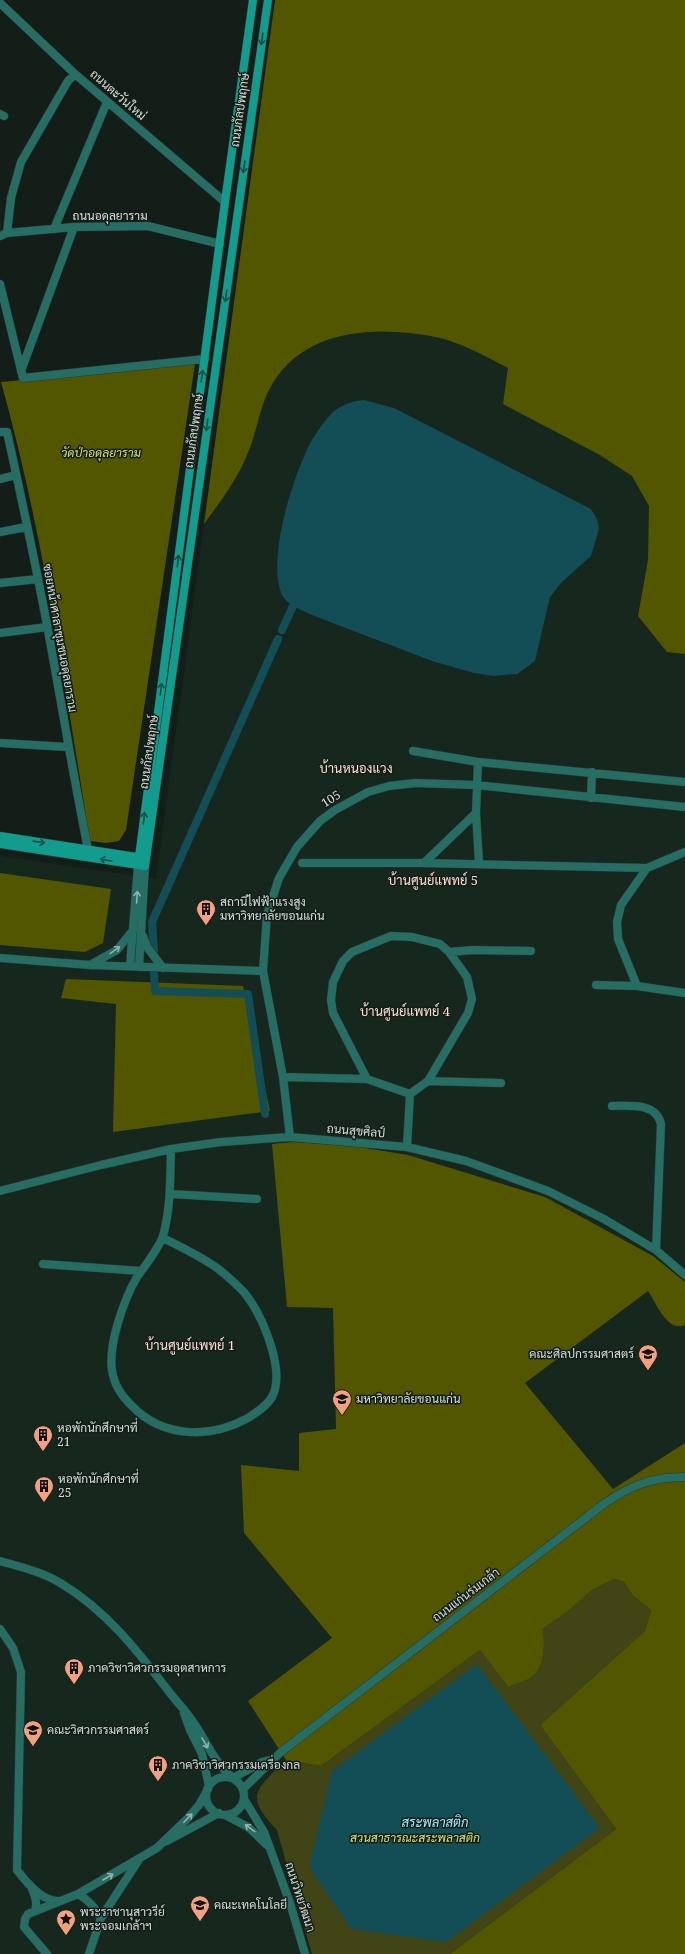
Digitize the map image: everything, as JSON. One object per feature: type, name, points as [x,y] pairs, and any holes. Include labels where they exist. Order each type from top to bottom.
[{"type":"main road","name":"ถนนกัลปพฤกษ์","points":[[142,862],[190,461],[253,0]]},
{"type":"main road","name":"ถนนกัลปพฤกษ์","points":[[142,862],[202,464],[268,0]]},
{"type":"main road","points":[[190,461],[202,464]]},
{"type":"main road","points":[[0,836],[88,850],[142,862]]},
{"type":"main road","points":[[0,844],[142,862]]},
{"type":"street","name":"ถนนตะวันใหม่","points":[[0,3],[76,74],[225,202]]},
{"type":"street","points":[[3,234],[21,162],[68,81],[76,74]]},
{"type":"street","points":[[54,229],[108,102]]},
{"type":"street","name":"ถนนอดุลยาราม","points":[[3,234],[74,227],[148,226],[220,244]]},
{"type":"street","points":[[21,371],[74,227]]},
{"type":"street","points":[[0,284],[23,378],[205,359]]},
{"type":"street","name":"ซอยหน้าศาลาชุมชนอดุลยาราม","points":[[4,432],[16,476],[38,579],[88,850]]},
{"type":"street","points":[[0,479],[16,476]]},
{"type":"street","points":[[0,532],[26,527]]},
{"type":"street","points":[[0,583],[38,579]]},
{"type":"street","points":[[0,633],[47,627]]},
{"type":"street","points":[[0,743],[68,747]]},
{"type":"street","points":[[413,751],[478,762],[685,782]]},
{"type":"street","points":[[478,762],[476,813],[479,864]]},
{"type":"street","points":[[591,798],[592,772]]},
{"type":"street","name":"105","points":[[290,1137],[283,1077],[263,971],[267,915],[279,878],[297,847],[320,821],[350,801],[368,792],[389,786],[415,783],[476,785],[685,807]]},
{"type":"street","points":[[424,863],[476,813]]},
{"type":"street","points":[[302,863],[424,863],[648,868],[685,852]]},
{"type":"street","points":[[134,967],[142,862]]},
{"type":"street","points":[[637,986],[618,940],[617,922],[621,905],[648,868]]},
{"type":"street","points":[[90,965],[117,950],[138,929]]},
{"type":"street","points":[[138,929],[147,947],[163,968]]},
{"type":"street","points":[[367,1079],[333,1013],[331,1000],[333,982],[343,961],[352,952],[391,936],[412,937],[440,944],[449,952],[467,977],[472,999],[468,1013],[428,1081],[410,1094]]},
{"type":"street","points":[[449,952],[473,950],[531,951]]},
{"type":"street","points":[[0,958],[90,965],[263,971]]},
{"type":"street","points":[[596,985],[637,986],[685,993]]},
{"type":"street","points":[[283,1077],[367,1079],[410,1094]]},
{"type":"street","points":[[428,1081],[502,1083]]},
{"type":"street","points":[[408,1148],[410,1094]]},
{"type":"street","points":[[612,1106],[649,1108],[660,1117],[661,1124],[656,1250]]},
{"type":"street","name":"ถนนสุขศิลป์","points":[[0,1191],[171,1149],[221,1142],[290,1137],[408,1148],[466,1162],[548,1191],[604,1219],[656,1250],[685,1275]]},
{"type":"street","points":[[163,1238],[212,1264],[247,1296],[266,1333],[276,1357],[276,1378],[273,1396],[261,1410],[224,1429],[187,1433],[168,1429],[152,1423],[122,1396],[114,1382],[111,1368],[111,1352],[114,1335],[122,1313],[135,1281],[163,1238],[171,1194],[171,1149]]},
{"type":"street","points":[[171,1194],[257,1199]]},
{"type":"street","points":[[43,1264],[141,1271]]},
{"type":"street","name":"ถนนแก่นร่มเกล้า","points":[[274,1758],[624,1491],[642,1483],[663,1478],[685,1477]]},
{"type":"street","points":[[0,1561],[34,1570],[62,1583],[88,1601],[139,1652],[191,1719],[222,1769],[237,1781],[243,1789],[244,1800],[235,1812],[222,1814],[162,1843],[138,1860],[78,1894],[28,1914],[25,1919],[24,1927],[26,1932],[47,1954]]},
{"type":"street","points":[[0,1628],[13,1648],[21,1672],[17,1870],[48,1900],[59,1901]]},
{"type":"street","points":[[184,1710],[190,1730],[202,1754],[209,1787],[207,1794],[208,1803],[222,1814],[248,1827],[271,1848]]},
{"type":"street","points":[[162,1843],[194,1810],[212,1782],[222,1777],[233,1778],[262,1762],[274,1758]]},
{"type":"street","points":[[243,1789],[274,1758]]},
{"type":"street","name":"ถนนวิทยวัฒนา","points":[[244,1800],[264,1832],[271,1848],[305,1954]]},
{"type":"street","points":[[89,1954],[101,1918],[138,1860]]},
{"type":"street","points":[[30,1884],[36,1898],[37,1906],[35,1911]]},
{"type":"street","points":[[78,1894],[88,1900],[96,1908],[101,1918]]},
{"type":"shaded area","name":"มหาวิทยาลัยขอนแก่น","points":[[275,0],[685,0],[685,1954],[0,1954],[0,856],[156,879]]},
{"type":"green space","points":[[275,0],[685,0],[685,654],[667,652],[638,616],[648,560],[649,506],[632,476],[600,455],[503,404],[508,368],[473,350],[445,339],[413,333],[364,332],[341,336],[319,343],[299,355],[282,371],[268,392],[253,439],[243,464],[228,491],[204,524]]},
{"type":"green space","name":"วัดป่าอดุลยาราม","points":[[195,364],[126,830],[119,841],[106,843],[90,841],[62,668],[41,553],[16,438],[1,382]]},
{"type":"green space","points":[[0,873],[111,889],[103,943],[85,952],[0,945]]},
{"type":"green space","points":[[66,979],[243,986],[270,1111],[113,1132],[116,1004],[61,998]]},
{"type":"green space","points":[[293,1142],[353,1146],[408,1155],[545,1197],[653,1256],[685,1282],[685,1325],[673,1325],[667,1321],[648,1291],[525,1383],[613,1489],[685,1443],[685,1954],[450,1954],[616,1829],[540,1725],[645,1631],[651,1610],[633,1596],[624,1582],[614,1579],[592,1590],[567,1612],[542,1629],[544,1642],[543,1656],[539,1669],[529,1679],[508,1687],[480,1650],[321,1766],[286,1760],[248,1701],[332,1638],[244,1533],[241,1465],[299,1471],[299,1433],[336,1429],[333,1308],[287,1307],[272,1144]]},
{"type":"green space","name":"สระพลาสติก","points":[[614,1579],[624,1582],[633,1596],[651,1610],[645,1631],[540,1725],[616,1829],[450,1954],[312,1954],[277,1830],[266,1818],[257,1800],[261,1786],[286,1760],[321,1766],[480,1650],[508,1687],[529,1679],[539,1669],[543,1656],[541,1629],[567,1612],[592,1590]]},
{"type":"water","points":[[364,400],[394,408],[591,509],[597,519],[599,529],[591,556],[561,583],[550,597],[535,661],[517,674],[494,676],[474,673],[432,661],[312,615],[291,605],[282,595],[278,580],[277,563],[279,543],[288,502],[300,466],[308,447],[320,427],[331,414],[346,404]]},
{"type":"water","name":"สระพลาสติก","points":[[477,1664],[600,1828],[446,1942],[351,1929],[309,1867],[332,1771]]},
{"type":"waterway","points":[[282,630],[293,606]]},
{"type":"waterway","points":[[154,951],[152,922],[278,639]]},
{"type":"waterway","points":[[154,973],[155,991],[248,994],[265,1114]]},
{"type":"place","name":"สถานีไฟฟ้าแรงสูง มหาวิทยาลัยขอนแก่น","points":[[206,926]]},
{"type":"place","name":"คณะศิลปกรรมศาสตร์","points":[[648,1371]]},
{"type":"place","name":"มหาวิทยาลัยขอนแก่น","points":[[342,1416]]},
{"type":"place","name":"หอพักนักศึกษาที่ 21","points":[[43,1452]]},
{"type":"place","name":"หอพักนักศึกษาที่ 25","points":[[44,1503]]},
{"type":"place","name":"ภาควิชาวิศวกรรมอุตสาหการ","points":[[74,1685]]},
{"type":"place","name":"คณะวิศวกรรมศาสตร์","points":[[33,1747]]},
{"type":"place","name":"ภาควิชาวิศวกรรมเครื่องกล","points":[[158,1782]]},
{"type":"place","name":"คณะเทคโนโลยี","points":[[200,1922]]},
{"type":"place","name":"พระราชานุสาวรีย์ พระจอมเกล้าฯ","points":[[66,1936]]},
{"type":"district","name":"บ้านหนองแวง","points":[[356,768]]},
{"type":"district","name":"บ้านศูนย์แพทย์ 5","points":[[433,880]]},
{"type":"district","name":"บ้านศูนย์แพทย์ 4","points":[[405,1011]]},
{"type":"district","name":"บ้านศูนย์แพทย์ 1","points":[[190,1345]]},
{"type":"park label","name":"สวนสาธารณะสระพลาสติก","points":[[415,1838]]}]
